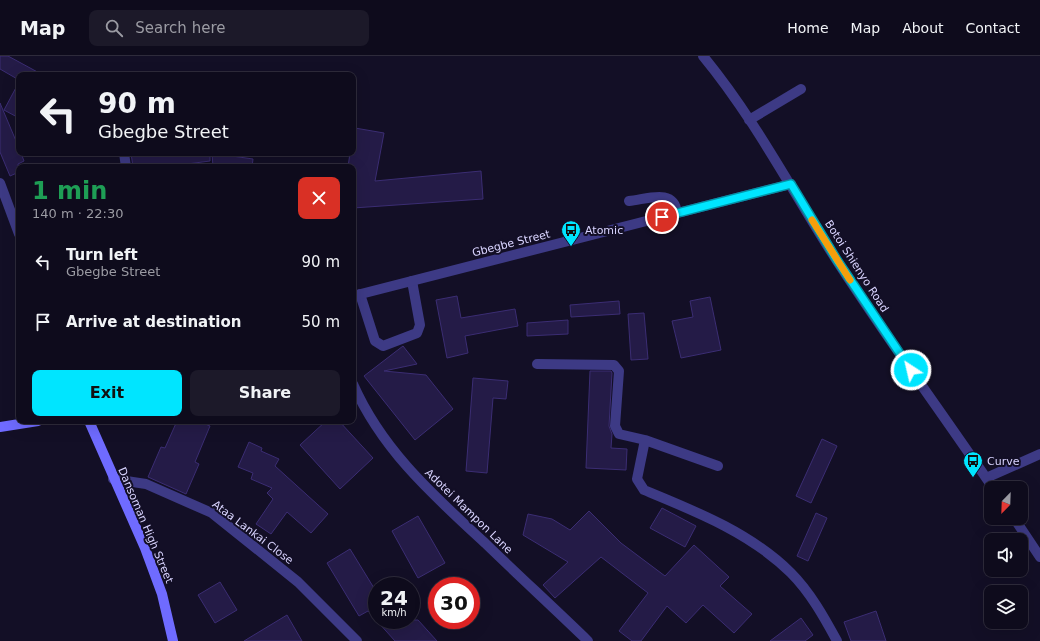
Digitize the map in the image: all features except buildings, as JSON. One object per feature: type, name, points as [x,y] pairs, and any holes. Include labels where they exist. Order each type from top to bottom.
[{"type":"street","name":"Botoi Shienyo Road","points":[[702,56],[749,120],[791,184],[837,260],[988,481]]},
{"type":"street","points":[[749,120],[801,89]]},
{"type":"street","name":"Gbegbe Street","points":[[357,295],[791,184]]},
{"type":"street","points":[[0,185],[16,226]]},
{"type":"street","points":[[629,201],[666,197],[673,200],[676,204],[677,213]]},
{"type":"street","points":[[357,295],[375,342],[383,346],[417,333],[420,325],[412,281]]},
{"type":"street","points":[[537,364],[614,365],[619,370],[615,426],[616,431],[619,434],[645,440],[718,466]]},
{"type":"street","name":"Adotei Mampon Lane","points":[[356,390],[368,414],[397,456],[422,485],[588,641]]},
{"type":"street","points":[[0,427],[19,424]]},
{"type":"street","name":"Dansoman High Street","points":[[90,424],[113,479],[148,555],[162,594],[173,641]]},
{"type":"street","points":[[645,440],[637,479],[644,490],[718,523],[770,554],[792,574],[811,597],[837,641]]},
{"type":"street","points":[[986,478],[1040,454]]},
{"type":"street","name":"Ataa Lankai Close","points":[[113,479],[146,484],[212,513],[298,582],[357,641]]},
{"type":"street","points":[[1019,525],[1040,557]]},
{"type":"slow traffic","points":[[812,220],[850,280]]},
{"type":"place","name":"Atomic","points":[[571,247]]},
{"type":"place","name":"Curve","points":[[973,478]]},
{"type":"route","points":[[662,217],[791,184],[837,260],[911,370]]}]
